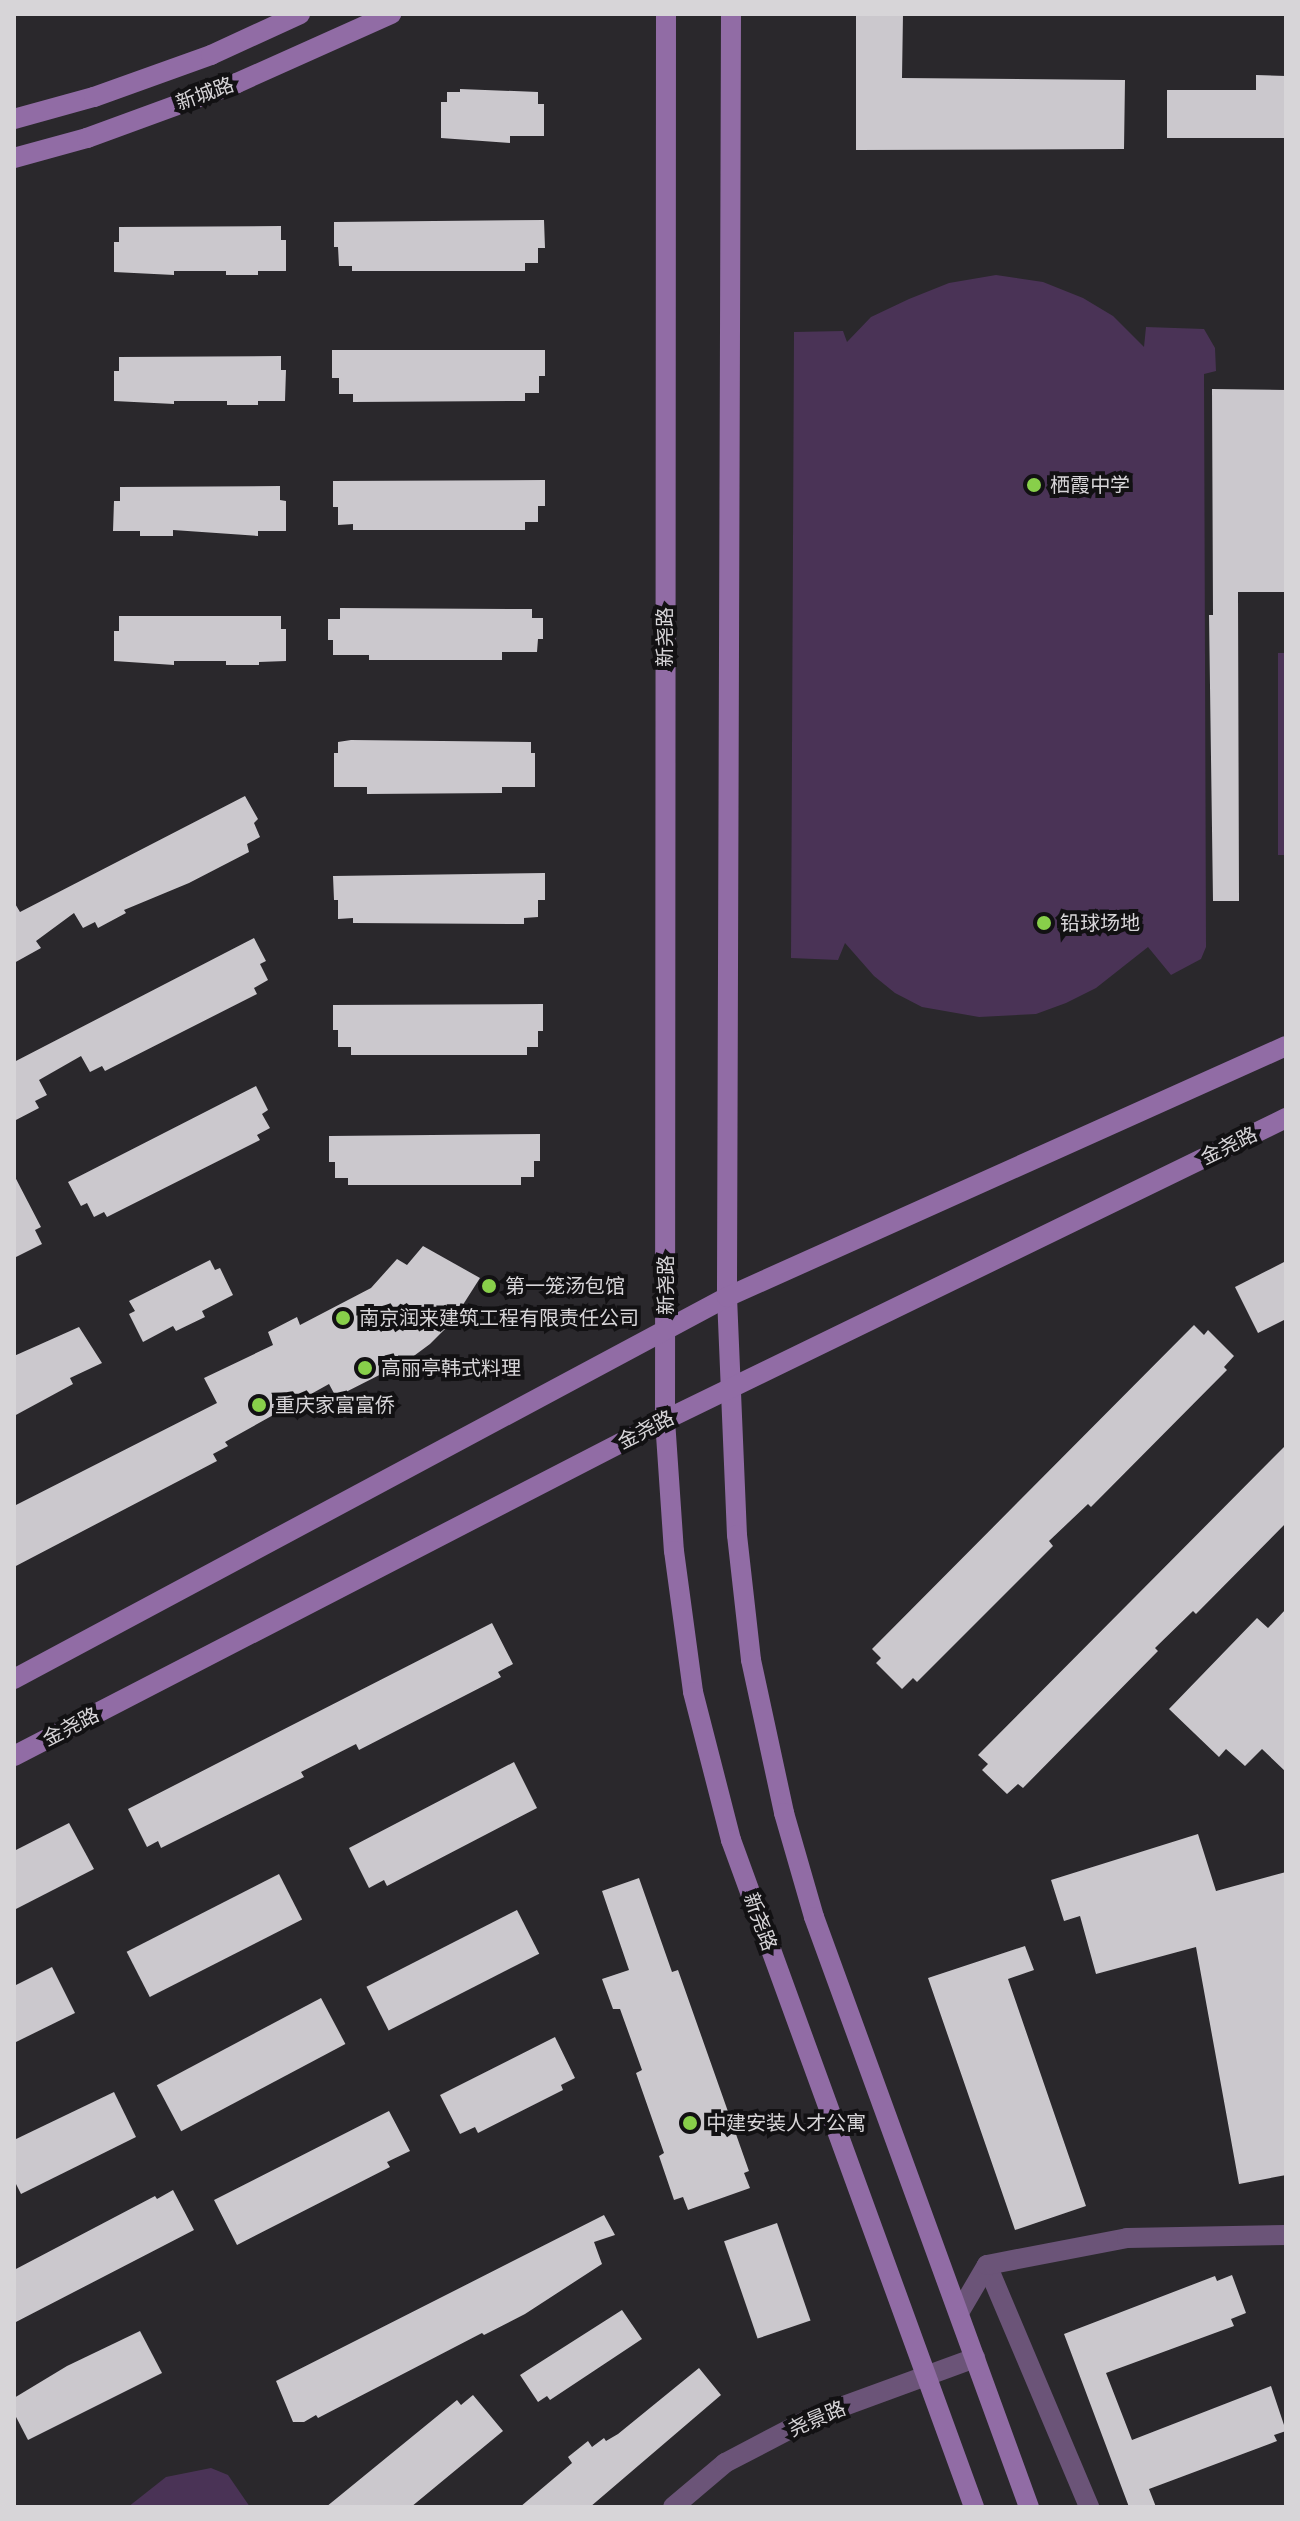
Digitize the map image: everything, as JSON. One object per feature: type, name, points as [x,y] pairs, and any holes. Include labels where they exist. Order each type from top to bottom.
[{"type":"main road","name":"新城路","points":[[14,119],[94,97],[211,55],[300,14]]},
{"type":"main road","name":"新城路","points":[[14,158],[87,138],[237,83],[391,14]]},
{"type":"main road","name":"新尧路","points":[[666,14],[665,1420],[674,1551],[693,1692],[731,1840],[974,2507]]},
{"type":"main road","points":[[731,14],[727,1297],[737,1535],[751,1660],[784,1813],[814,1917],[1029,2507]]},
{"type":"main road","points":[[14,1679],[727,1297],[1286,1046]]},
{"type":"main road","name":"金尧路","points":[[14,1756],[665,1420],[1286,1118]]},
{"type":"street","points":[[960,2311],[987,2265],[1127,2238],[1286,2235]]},
{"type":"street","points":[[987,2265],[1089,2507]]},
{"type":"street","name":"尧景路","points":[[673,2507],[725,2463],[799,2425],[975,2358]]},
{"type":"shaded area","points":[[996,275],[1043,282],[1083,298],[1113,316],[1144,347],[1146,327],[1204,329],[1215,348],[1216,371],[1204,374],[1206,947],[1201,959],[1171,975],[1148,947],[1096,988],[1066,1003],[1036,1014],[979,1017],[922,1007],[895,993],[874,976],[845,943],[838,960],[791,958],[794,332],[843,331],[847,342],[871,317],[909,299],[949,283]]},
{"type":"shaded area","points":[[1278,653],[1286,653],[1286,855],[1278,855]]},
{"type":"shaded area","points":[[211,2468],[228,2475],[250,2507],[128,2507],[166,2477]]},
{"type":"building","points":[[856,14],[903,14],[902,78],[1125,80],[1124,149],[856,150]]},
{"type":"building","points":[[1256,75],[1286,76],[1286,138],[1167,138],[1167,90],[1256,90]]},
{"type":"building","points":[[460,89],[538,92],[538,104],[544,104],[544,136],[510,136],[510,143],[441,138],[441,102],[447,102],[447,92],[460,92]]},
{"type":"building","points":[[544,220],[545,248],[538,248],[538,263],[525,263],[525,271],[352,271],[352,266],[339,266],[338,247],[334,247],[334,222]]},
{"type":"building","points":[[281,226],[281,240],[286,240],[286,271],[258,271],[258,275],[226,275],[226,271],[174,271],[174,275],[114,272],[114,242],[119,242],[119,227]]},
{"type":"building","points":[[332,350],[545,350],[545,376],[539,376],[539,393],[525,393],[525,401],[353,402],[353,394],[339,394],[339,378],[332,378]]},
{"type":"building","points":[[281,356],[281,370],[286,370],[285,401],[227,405],[227,401],[174,401],[174,404],[114,401],[114,371],[119,371],[119,357]]},
{"type":"building","points":[[1212,389],[1286,390],[1286,592],[1238,592],[1239,901],[1213,901],[1209,615],[1213,615]]},
{"type":"building","points":[[545,480],[545,506],[538,506],[538,522],[525,522],[525,530],[353,530],[353,524],[338,525],[338,507],[333,507],[333,481]]},
{"type":"building","points":[[280,486],[280,500],[286,501],[286,531],[258,531],[258,536],[173,530],[173,536],[140,536],[140,531],[113,531],[114,501],[120,501],[120,487]]},
{"type":"building","points":[[340,608],[532,609],[532,618],[543,618],[543,639],[538,639],[537,652],[502,652],[502,660],[369,660],[369,655],[333,655],[333,640],[328,640],[328,619],[340,619]]},
{"type":"building","points":[[119,616],[281,616],[281,629],[286,629],[286,661],[226,665],[226,661],[174,661],[174,665],[114,661],[114,631],[119,631]]},
{"type":"building","points":[[338,742],[531,742],[531,753],[535,753],[535,787],[502,787],[502,793],[367,794],[367,787],[334,787],[334,753],[338,753]]},
{"type":"building","points":[[245,796],[258,819],[254,823],[260,837],[247,844],[249,852],[189,883],[124,910],[126,913],[98,928],[95,922],[83,928],[74,913],[36,941],[41,948],[14,963],[14,902],[20,912]]},
{"type":"building","points":[[545,873],[545,900],[538,900],[538,917],[524,918],[524,924],[353,923],[353,918],[338,919],[338,900],[334,900],[333,876]]},
{"type":"building","points":[[254,938],[266,961],[260,964],[268,980],[254,988],[257,994],[105,1071],[102,1066],[90,1072],[81,1056],[39,1080],[47,1095],[35,1101],[39,1108],[14,1121],[14,1062]]},
{"type":"building","points":[[543,1004],[543,1031],[538,1031],[538,1047],[527,1047],[527,1055],[351,1055],[351,1047],[338,1047],[338,1030],[333,1030],[333,1005]]},
{"type":"building","points":[[256,1086],[268,1110],[262,1114],[270,1128],[257,1135],[260,1140],[107,1217],[104,1212],[94,1217],[87,1203],[81,1206],[68,1182]]},
{"type":"building","points":[[540,1134],[540,1161],[534,1161],[534,1177],[521,1177],[521,1185],[348,1185],[348,1178],[335,1178],[335,1162],[329,1162],[329,1136]]},
{"type":"building","points":[[14,1175],[41,1227],[35,1230],[42,1244],[14,1258]]},
{"type":"building","points":[[423,1246],[480,1278],[452,1322],[430,1344],[407,1361],[336,1397],[329,1384],[225,1442],[228,1446],[213,1454],[217,1461],[14,1567],[14,1506],[217,1403],[204,1378],[273,1345],[268,1332],[297,1317],[300,1325],[371,1288],[397,1259],[407,1265]]},
{"type":"building","points":[[210,1260],[215,1270],[220,1268],[233,1295],[202,1311],[205,1317],[176,1331],[173,1326],[143,1342],[129,1314],[135,1311],[129,1301]]},
{"type":"building","points":[[1286,1261],[1286,1319],[1258,1333],[1235,1287]]},
{"type":"building","points":[[1194,1325],[1204,1335],[1208,1330],[1234,1356],[1224,1367],[1227,1370],[1091,1507],[1088,1504],[1049,1541],[1053,1546],[917,1682],[913,1678],[902,1689],[876,1663],[881,1658],[872,1649]]},
{"type":"building","points":[[79,1327],[102,1363],[70,1378],[73,1384],[14,1416],[14,1356]]},
{"type":"building","points":[[1286,1445],[1286,1523],[1196,1614],[1193,1611],[1155,1648],[1158,1651],[1023,1788],[1018,1784],[1007,1794],[982,1770],[988,1764],[978,1755]]},
{"type":"building","points":[[1286,1609],[1286,1772],[1262,1749],[1245,1766],[1226,1749],[1219,1757],[1169,1709],[1257,1618],[1268,1628]]},
{"type":"building","points":[[492,1623],[513,1664],[498,1672],[501,1677],[359,1750],[356,1744],[301,1772],[304,1777],[161,1848],[158,1841],[147,1847],[128,1809]]},
{"type":"building","points":[[514,1762],[537,1808],[387,1886],[384,1880],[369,1888],[349,1848]]},
{"type":"building","points":[[69,1823],[94,1869],[14,1910],[14,1851]]},
{"type":"building","points":[[1198,1834],[1216,1891],[1286,1872],[1286,2175],[1239,2184],[1196,1947],[1096,1974],[1080,1916],[1064,1921],[1051,1880]]},
{"type":"building","points":[[279,1874],[302,1919],[150,1997],[127,1952]]},
{"type":"building","name":"中建安装人才公寓","points":[[639,1878],[672,1972],[678,1970],[749,2171],[744,2173],[750,2188],[688,2210],[683,2197],[674,2200],[659,2156],[664,2153],[636,2073],[642,2070],[620,2009],[613,2009],[602,1979],[629,1970],[602,1891]]},
{"type":"building","points":[[517,1910],[539,1954],[389,2030],[366,1987]]},
{"type":"building","points":[[1025,1946],[1034,1970],[1008,1979],[1086,2206],[1015,2230],[928,1978]]},
{"type":"building","points":[[52,1967],[75,2013],[14,2043],[14,1986]]},
{"type":"building","points":[[321,1998],[345,2044],[181,2131],[157,2085]]},
{"type":"building","points":[[555,2037],[575,2078],[561,2085],[563,2090],[478,2133],[475,2127],[460,2134],[440,2095]]},
{"type":"building","points":[[114,2092],[136,2137],[21,2194],[14,2180],[14,2140]]},
{"type":"building","points":[[389,2111],[410,2151],[387,2162],[390,2167],[237,2245],[214,2200]]},
{"type":"building","points":[[173,2190],[194,2230],[14,2323],[14,2270],[155,2196],[157,2199]]},
{"type":"building","points":[[604,2215],[615,2235],[594,2242],[602,2264],[525,2314],[484,2335],[482,2333],[318,2418],[316,2415],[304,2422],[293,2422],[276,2381]]},
{"type":"building","points":[[777,2223],[811,2320],[758,2339],[724,2241]]},
{"type":"building","points":[[1232,2275],[1246,2313],[1231,2319],[1234,2326],[1106,2373],[1132,2440],[1271,2386],[1286,2431],[1274,2435],[1277,2441],[1149,2489],[1156,2507],[1129,2507],[1064,2334],[1215,2276],[1217,2281]]},
{"type":"building","points":[[622,2310],[642,2339],[550,2400],[547,2396],[538,2402],[520,2375]]},
{"type":"building","points":[[140,2331],[162,2373],[28,2440],[14,2413],[14,2398],[67,2366]]},
{"type":"building","points":[[699,2368],[721,2395],[590,2507],[520,2507],[572,2463],[568,2457],[588,2441],[592,2447],[604,2438],[606,2441],[618,2434]]},
{"type":"building","points":[[473,2395],[503,2431],[411,2507],[326,2507],[457,2400],[461,2405]]},
{"type":"place","name":"栖霞中学","points":[[1034,485]]},
{"type":"place","name":"铅球场地","points":[[1044,923]]},
{"type":"place","name":"第一笼汤包馆","points":[[489,1286]]},
{"type":"place","name":"南京润来建筑工程有限责任公司","points":[[343,1318]]},
{"type":"place","name":"高丽亭韩式料理","points":[[365,1368]]},
{"type":"place","name":"重庆家富富侨","points":[[259,1405]]},
{"type":"place","name":"中建安装人才公寓","points":[[690,2123]]}]
